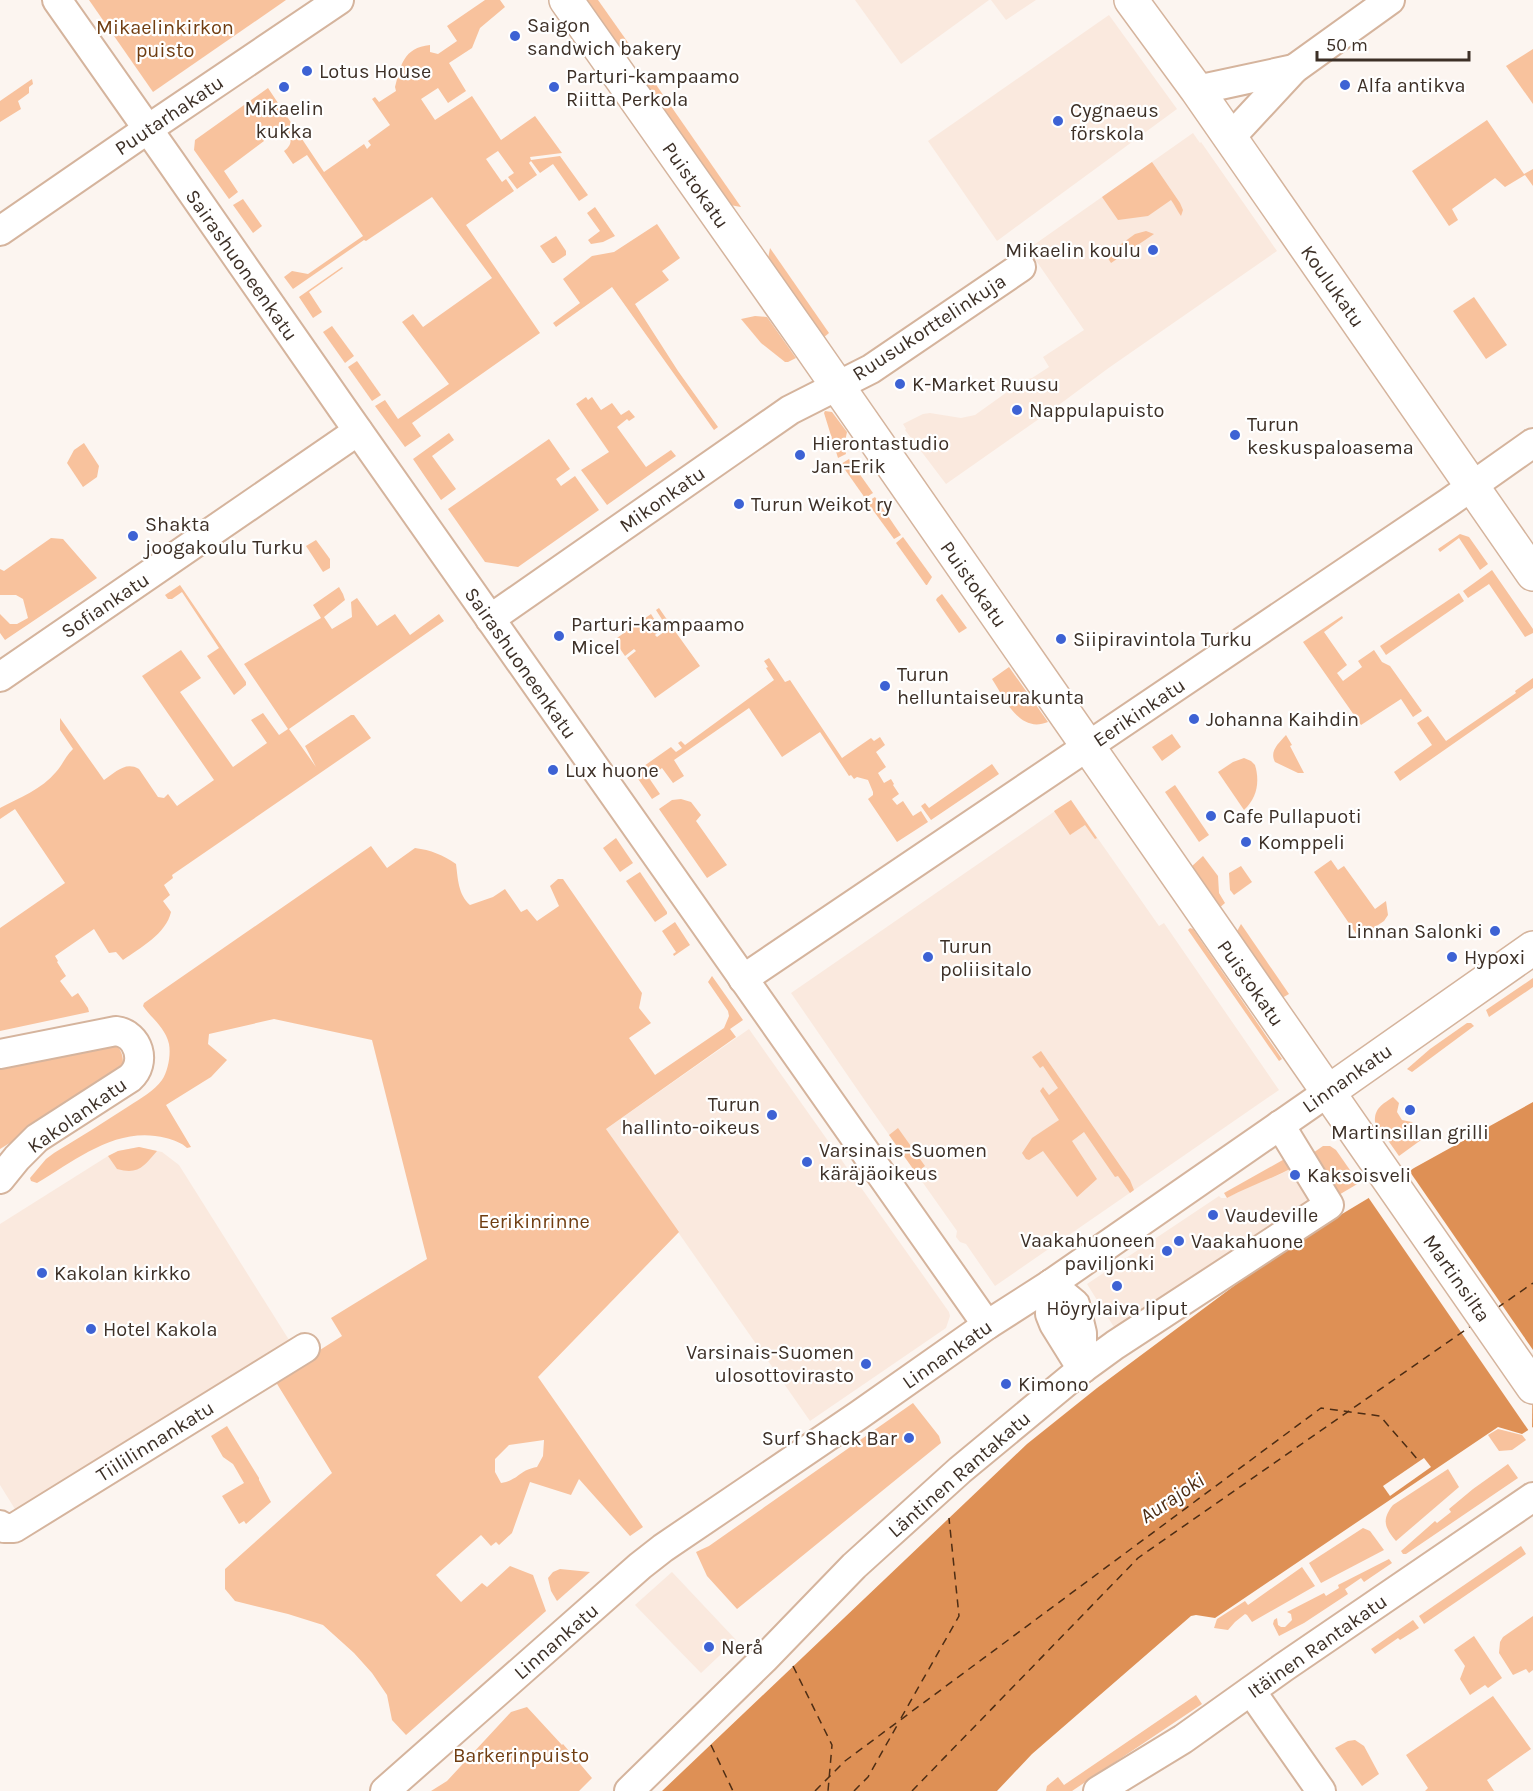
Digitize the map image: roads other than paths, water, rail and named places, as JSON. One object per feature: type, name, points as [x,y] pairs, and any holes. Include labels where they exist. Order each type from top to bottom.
[{"type":"main road","name":"Puistokatu","points":[[566,0],[1381,1169]]},
{"type":"main road","name":"Koulukatu","points":[[1131,0],[1197,90],[1533,574]]},
{"type":"main road","name":"Linnankatu","points":[[1328,1092],[1533,948]]},
{"type":"main road","name":"Martinsilta","points":[[1381,1169],[1533,1387]]},
{"type":"street","name":"Sairashuoneenkatu","points":[[57,0],[987,1325]]},
{"type":"street","name":"Puutarhakatu","points":[[0,231],[339,0]]},
{"type":"street","points":[[1230,138],[1294,69],[1390,0]]},
{"type":"street","points":[[1197,90],[1294,69]]},
{"type":"street","name":"Ruusukorttelinkuja","points":[[837,386],[871,369],[1021,267]]},
{"type":"street","name":"Mikonkatu","points":[[490,619],[790,410],[837,386]]},
{"type":"street","name":"Sofiankatu","points":[[0,677],[358,431]]},
{"type":"street","name":"Eerikinkatu","points":[[744,979],[1533,443]]},
{"type":"street","name":"Kakolankatu","points":[[0,1054],[116,1031],[131,1037],[138,1049],[140,1059],[136,1071],[130,1078],[37,1138],[0,1179]]},
{"type":"street","name":"Linnankatu","points":[[386,1791],[663,1548],[1328,1092]]},
{"type":"street","name":"Läntinen Rantakatu","points":[[629,1791],[756,1667],[854,1566],[960,1470],[1082,1369],[1166,1310],[1329,1204],[1280,1125]]},
{"type":"street","points":[[1051,1284],[1050,1314],[1082,1369]]},
{"type":"street","name":"Tiililinnankatu","points":[[2,1526],[14,1528],[305,1348]]},
{"type":"street","name":"Itäinen Rantakatu","points":[[1098,1791],[1161,1754],[1533,1497]]},
{"type":"street","points":[[1251,1691],[1321,1791]]},
{"type":"water","name":"Aurajoki","points":[[1533,1102],[1533,1427],[1522,1434],[1498,1427],[1215,1618],[1191,1616],[1032,1754],[997,1791],[662,1791],[1027,1444],[1097,1388],[1242,1280],[1312,1232],[1414,1168]]},
{"type":"place","name":"Saigon sandwich bakery","points":[[515,36]]},
{"type":"place","name":"Lotus House","points":[[307,71]]},
{"type":"place","name":"Alfa antikva","points":[[1345,85]]},
{"type":"place","name":"Mikaelin kukka","points":[[284,87]]},
{"type":"place","name":"Parturi-kampaamo Riitta Perkola","points":[[554,87]]},
{"type":"place","name":"Cygnaeus förskola","points":[[1058,121]]},
{"type":"place","name":"Mikaelin koulu","points":[[1153,250]]},
{"type":"place","name":"K-Market Ruusu","points":[[900,384]]},
{"type":"place","name":"Nappulapuisto","points":[[1017,410]]},
{"type":"place","name":"Turun keskuspaloasema","points":[[1235,435]]},
{"type":"place","name":"Hierontastudio Jan-Erik","points":[[800,455]]},
{"type":"place","name":"Turun Weikot ry","points":[[739,504]]},
{"type":"place","name":"Shakta joogakoulu Turku","points":[[133,536]]},
{"type":"place","name":"Parturi-kampaamo Micel","points":[[559,636]]},
{"type":"place","name":"Siipiravintola Turku","points":[[1061,639]]},
{"type":"place","name":"Turun helluntaiseurakunta","points":[[885,686]]},
{"type":"place","name":"Johanna Kaihdin","points":[[1194,719]]},
{"type":"place","name":"Lux huone","points":[[553,770]]},
{"type":"place","name":"Cafe Pullapuoti","points":[[1211,816]]},
{"type":"place","name":"Komppeli","points":[[1246,842]]},
{"type":"place","name":"Linnan Salonki","points":[[1495,931]]},
{"type":"place","name":"Turun poliisitalo","points":[[928,957]]},
{"type":"place","name":"Hypoxi","points":[[1452,957]]},
{"type":"place","name":"Martinsillan grilli","points":[[1410,1110]]},
{"type":"place","name":"Turun hallinto-oikeus","points":[[772,1115]]},
{"type":"place","name":"Varsinais-Suomen käräjäoikeus","points":[[807,1162]]},
{"type":"place","name":"Kaksoisveli","points":[[1295,1175]]},
{"type":"place","name":"Vaudeville","points":[[1213,1215]]},
{"type":"place","name":"Vaakahuone","points":[[1179,1241]]},
{"type":"place","name":"Vaakahuoneen paviljonki","points":[[1167,1251]]},
{"type":"place","name":"Kakolan kirkko","points":[[42,1273]]},
{"type":"place","name":"Höyrylaiva liput","points":[[1117,1286]]},
{"type":"place","name":"Hotel Kakola","points":[[91,1329]]},
{"type":"place","name":"Varsinais-Suomen ulosottovirasto","points":[[866,1364]]},
{"type":"place","name":"Kimono","points":[[1006,1384]]},
{"type":"place","name":"Surf Shack Bar","points":[[909,1438]]},
{"type":"place","name":"Nerå","points":[[709,1647]]},
{"type":"park label","name":"Mikaelinkirkon puisto","points":[[165,38]]},
{"type":"park label","name":"Eerikinrinne","points":[[534,1221]]},
{"type":"park label","name":"Barkerinpuisto","points":[[521,1755]]}]
